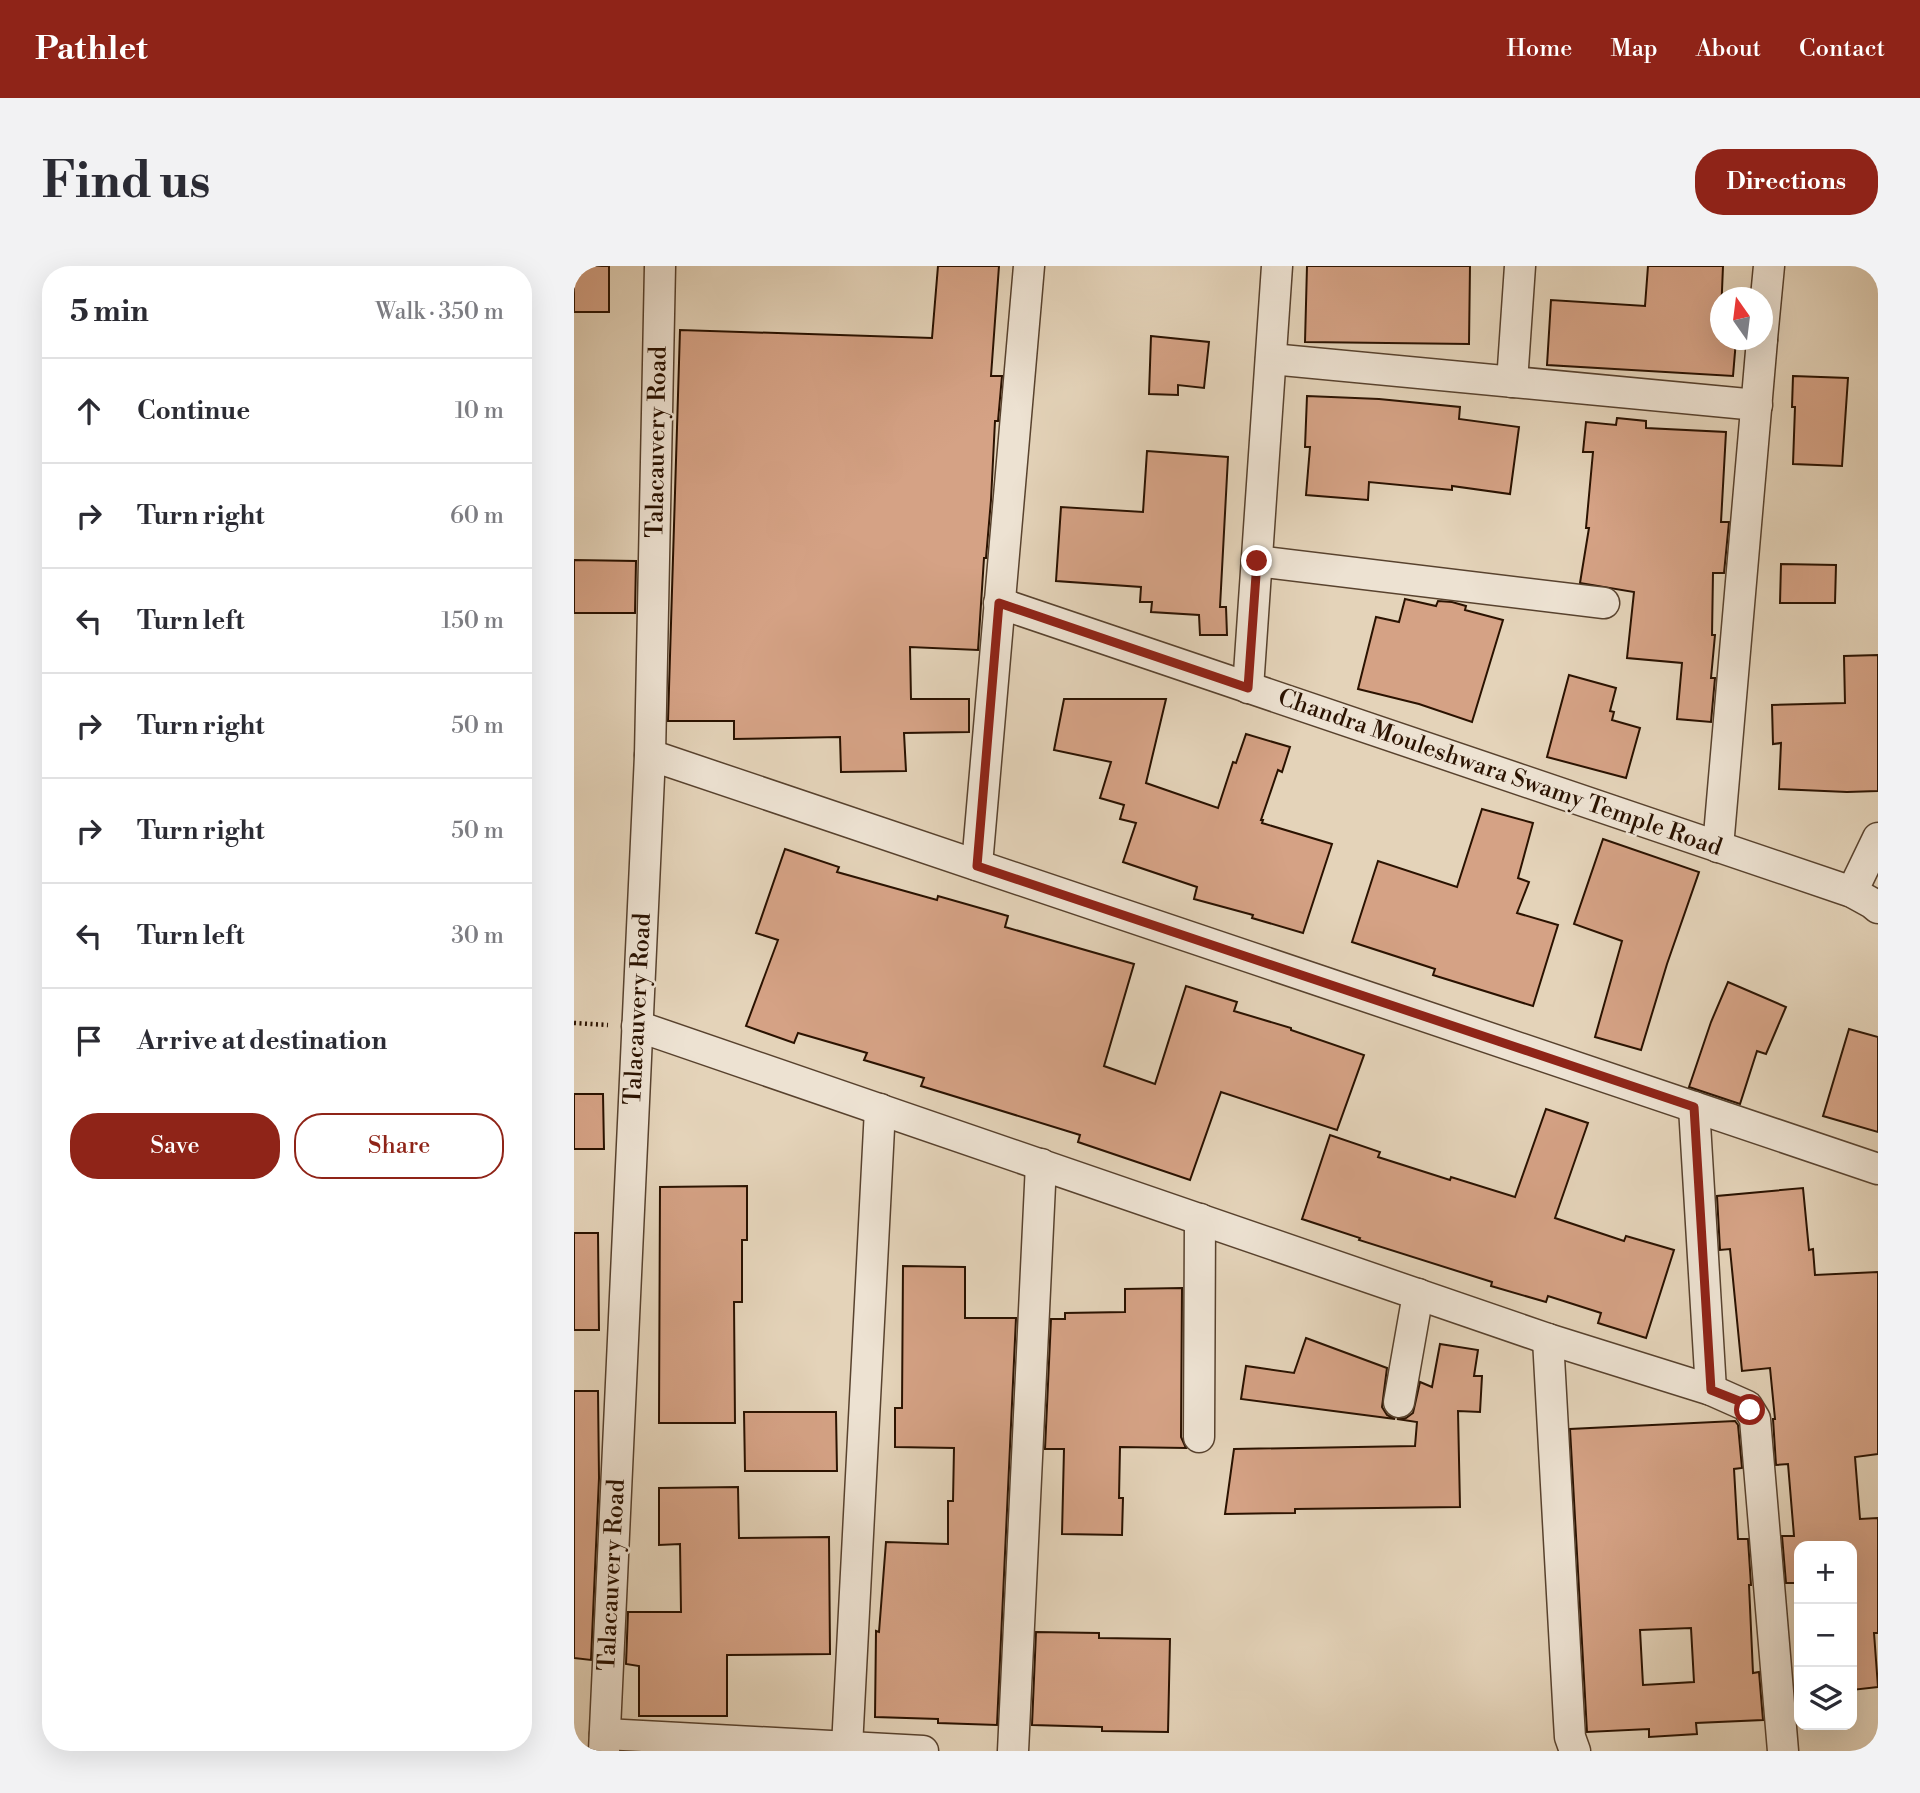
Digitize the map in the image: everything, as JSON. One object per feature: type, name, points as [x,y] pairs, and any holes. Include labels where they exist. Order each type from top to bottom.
[{"type":"street","name":"Talacauvery Road","points":[[604,1743],[650,755],[660,266]]},
{"type":"street","points":[[977,866],[1029,266]]},
{"type":"street","points":[[1248,688],[1277,266]]},
{"type":"street","points":[[1512,382],[1520,266]]},
{"type":"street","points":[[1767,287],[1769,266]]},
{"type":"street","points":[[1718,847],[1761,350]]},
{"type":"street","points":[[1271,359],[1757,405]]},
{"type":"street","points":[[1257,561],[1604,603]]},
{"type":"street","name":"Chandra Mouleshwara Swamy Temple Road","points":[[999,603],[1852,892],[1878,908]]},
{"type":"street","points":[[650,755],[1878,1169]]},
{"type":"street","points":[[1852,892],[1878,838]]},
{"type":"street","points":[[637,1026],[1548,1339],[1711,1390],[1746,1406],[1755,1419],[1783,1751]]},
{"type":"street","points":[[1694,1107],[1711,1390]]},
{"type":"street","points":[[847,1747],[880,1109]]},
{"type":"street","points":[[1013,1751],[1041,1164]]},
{"type":"street","points":[[1199,1437],[1200,1219]]},
{"type":"street","points":[[1399,1402],[1418,1294]]},
{"type":"street","points":[[1548,1339],[1570,1737],[1575,1751]]},
{"type":"street","points":[[604,1743],[923,1751]]},
{"type":"building","points":[[574,266],[609,266],[609,312],[574,312]]},
{"type":"building","points":[[938,266],[999,266],[991,376],[1002,376],[998,421],[995,421],[978,650],[910,647],[911,699],[969,699],[969,732],[904,733],[906,771],[841,772],[840,737],[734,739],[734,721],[668,721],[680,330],[932,338]]},
{"type":"building","points":[[1307,266],[1470,266],[1469,344],[1305,342]]},
{"type":"building","points":[[1648,266],[1723,266],[1722,287],[1710,287],[1710,350],[1735,350],[1733,376],[1547,365],[1551,300],[1645,306]]},
{"type":"building","points":[[1151,336],[1209,342],[1204,388],[1178,385],[1178,395],[1149,394]]},
{"type":"building","points":[[1793,376],[1848,378],[1842,466],[1793,464]]},
{"type":"building","points":[[1307,396],[1379,399],[1460,407],[1459,419],[1519,427],[1510,494],[1452,486],[1452,490],[1369,482],[1368,500],[1306,495],[1310,447],[1305,447]]},
{"type":"building","points":[[1617,418],[1646,421],[1646,428],[1726,432],[1721,522],[1729,522],[1724,573],[1713,573],[1712,635],[1715,635],[1711,678],[1715,678],[1711,722],[1677,719],[1682,663],[1627,658],[1634,592],[1580,583],[1589,528],[1586,528],[1593,452],[1583,452],[1586,422],[1616,425]]},
{"type":"building","points":[[1147,451],[1228,457],[1220,607],[1226,607],[1227,635],[1200,635],[1199,615],[1151,612],[1152,602],[1140,602],[1141,587],[1056,581],[1061,507],[1143,512]]},
{"type":"building","points":[[574,560],[636,561],[635,613],[574,613]]},
{"type":"building","points":[[1781,564],[1836,565],[1835,603],[1780,603]]},
{"type":"building","points":[[1405,599],[1436,606],[1438,601],[1452,602],[1466,606],[1465,610],[1503,620],[1472,722],[1419,704],[1358,689],[1376,617],[1399,622]]},
{"type":"building","points":[[1878,655],[1878,791],[1779,789],[1781,743],[1773,744],[1772,705],[1845,703],[1844,656]]},
{"type":"building","points":[[1569,675],[1616,688],[1610,711],[1614,712],[1612,720],[1640,728],[1626,778],[1547,757]]},
{"type":"building","points":[[1064,699],[1166,699],[1146,783],[1218,808],[1233,762],[1236,763],[1246,734],[1290,747],[1282,772],[1278,770],[1262,823],[1332,844],[1303,933],[1252,918],[1253,915],[1194,899],[1197,887],[1123,862],[1136,823],[1120,819],[1124,805],[1100,798],[1111,762],[1054,750]]},
{"type":"building","points":[[1482,809],[1533,823],[1518,878],[1529,882],[1517,913],[1558,925],[1533,1006],[1433,975],[1435,969],[1352,942],[1378,861],[1457,887]]},
{"type":"building","points":[[1603,839],[1699,872],[1641,1050],[1595,1037],[1622,941],[1574,924]]},
{"type":"building","points":[[785,849],[839,867],[837,872],[937,900],[938,896],[1008,916],[1005,927],[1134,964],[1104,1066],[1155,1084],[1186,986],[1237,1002],[1234,1011],[1291,1028],[1364,1055],[1337,1130],[1221,1092],[1190,1180],[1078,1142],[1080,1135],[921,1086],[924,1078],[864,1060],[867,1053],[798,1033],[794,1043],[746,1026],[778,940],[756,933]]},
{"type":"building","points":[[1728,982],[1786,1007],[1766,1054],[1757,1051],[1740,1104],[1689,1087]]},
{"type":"building","points":[[1849,1029],[1878,1037],[1878,1132],[1823,1116]]},
{"type":"building","points":[[574,1094],[603,1094],[604,1149],[574,1149]]},
{"type":"building","points":[[1546,1109],[1588,1123],[1555,1218],[1624,1241],[1626,1236],[1674,1250],[1646,1338],[1598,1323],[1601,1313],[1548,1296],[1546,1302],[1491,1286],[1492,1282],[1302,1219],[1330,1135],[1380,1152],[1378,1157],[1515,1197]]},
{"type":"building","points":[[747,1186],[747,1240],[742,1240],[742,1302],[734,1302],[735,1423],[659,1423],[660,1187]]},
{"type":"building","points":[[1803,1188],[1809,1250],[1813,1249],[1815,1275],[1878,1272],[1878,1454],[1855,1457],[1860,1519],[1878,1518],[1878,1633],[1874,1633],[1878,1687],[1857,1689],[1857,1541],[1794,1541],[1794,1583],[1786,1583],[1782,1536],[1794,1536],[1788,1464],[1776,1465],[1770,1368],[1742,1371],[1730,1249],[1720,1250],[1717,1196]]},
{"type":"building","points":[[574,1233],[598,1233],[599,1330],[574,1330]]},
{"type":"building","points":[[903,1266],[965,1267],[965,1318],[1016,1318],[997,1725],[938,1723],[938,1719],[875,1717],[876,1631],[879,1632],[886,1542],[948,1544],[948,1501],[953,1501],[954,1448],[895,1447],[895,1408],[902,1408]]},
{"type":"building","points":[[1182,1288],[1181,1437],[1186,1448],[1120,1447],[1119,1498],[1123,1498],[1122,1535],[1062,1534],[1064,1449],[1045,1449],[1051,1319],[1065,1319],[1065,1313],[1125,1312],[1125,1289]]},
{"type":"building","points":[[1306,1338],[1387,1368],[1382,1407],[1387,1415],[1395,1419],[1241,1399],[1246,1366],[1294,1373]]},
{"type":"building","points":[[1440,1344],[1478,1350],[1474,1376],[1482,1376],[1480,1412],[1458,1411],[1460,1507],[1295,1509],[1295,1513],[1225,1514],[1234,1449],[1415,1446],[1417,1422],[1397,1419],[1406,1418],[1413,1413],[1420,1382],[1432,1387]]},
{"type":"building","points":[[574,1391],[598,1391],[599,1478],[591,1660],[574,1658]]},
{"type":"building","points":[[744,1412],[836,1412],[837,1471],[745,1471]]},
{"type":"building","points":[[1735,1421],[1738,1425],[1742,1468],[1734,1469],[1738,1539],[1748,1539],[1753,1673],[1759,1672],[1763,1720],[1696,1723],[1697,1734],[1649,1737],[1649,1729],[1587,1732],[1570,1429]],"holes":[[[1691,1628],[1694,1682],[1643,1685],[1640,1630]]]},
{"type":"building","points":[[738,1487],[739,1538],[829,1537],[830,1654],[727,1655],[727,1716],[639,1716],[639,1666],[626,1664],[628,1612],[681,1612],[680,1544],[659,1545],[659,1488]]},
{"type":"building","points":[[1036,1632],[1099,1633],[1099,1638],[1170,1639],[1168,1732],[1102,1731],[1102,1727],[1032,1725]]},
{"type":"route","points":[[1257,561],[1248,688],[999,603],[977,866],[1694,1107],[1711,1390],[1739,1401],[1750,1410]]}]
